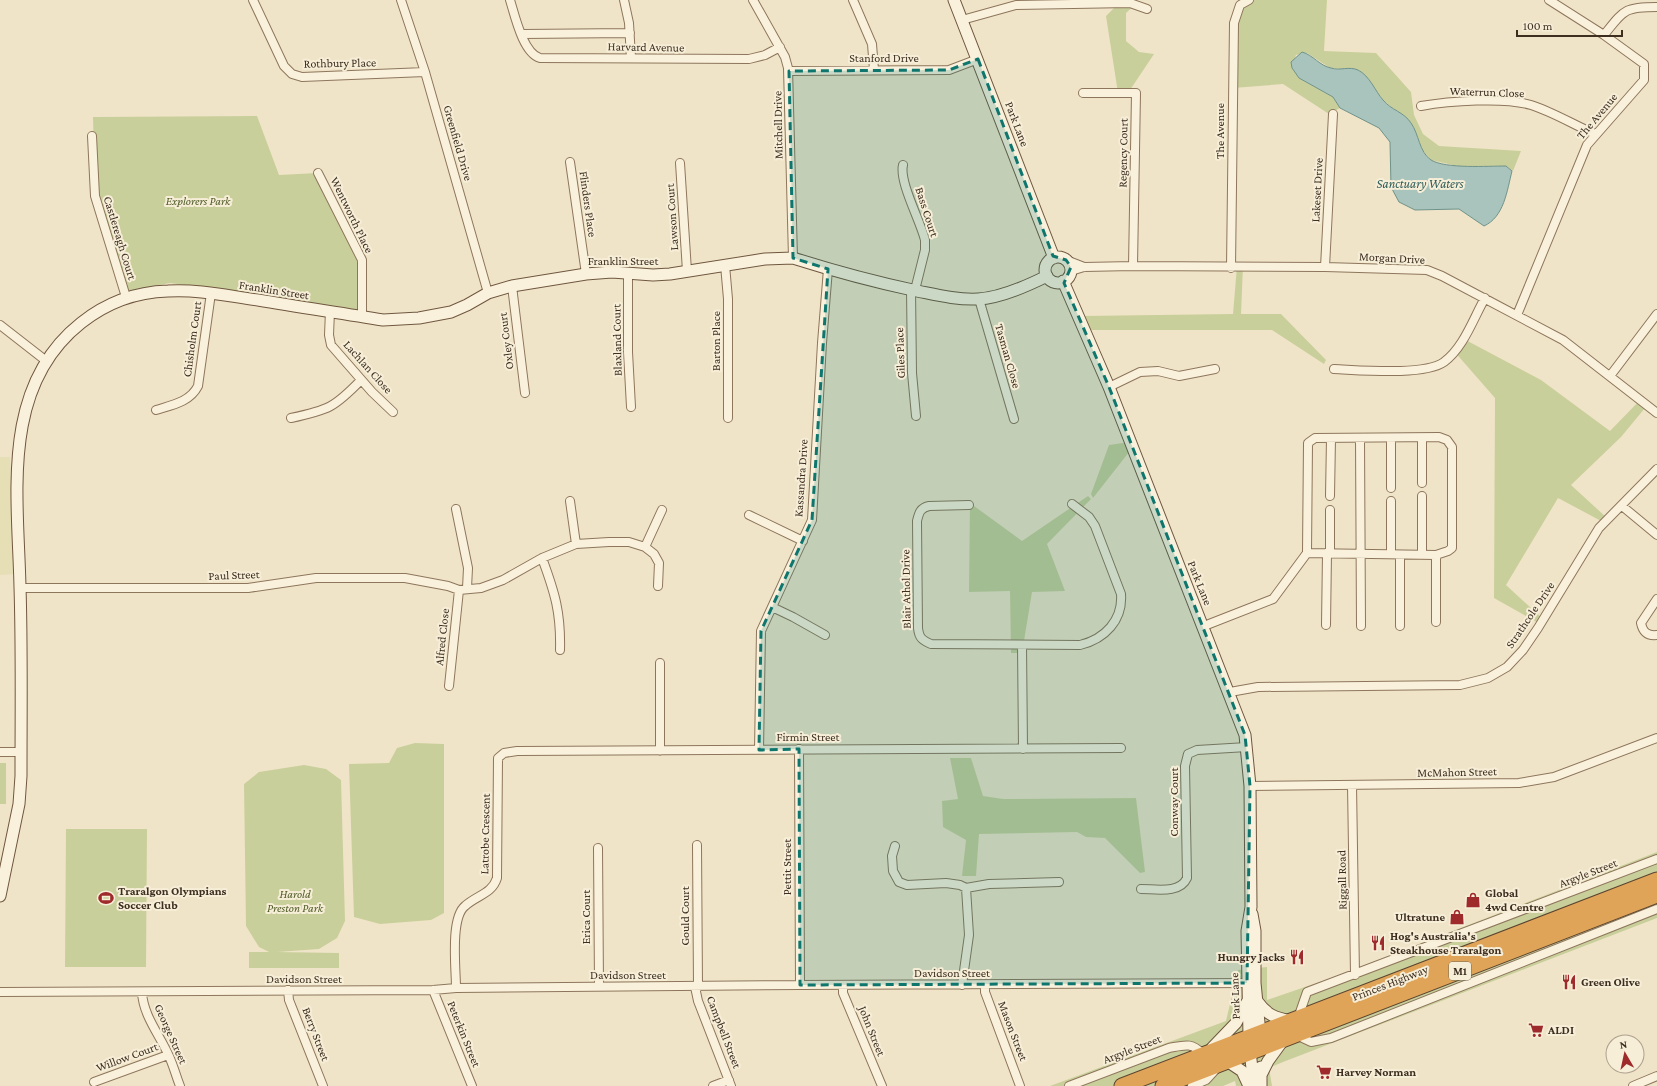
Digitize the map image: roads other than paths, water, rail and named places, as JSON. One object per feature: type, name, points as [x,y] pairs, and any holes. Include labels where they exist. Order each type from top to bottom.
[{"type":"highway","name":"Princes Highway","points":[[1292,1028],[1657,880]]},
{"type":"highway","name":"Princes Highway","points":[[1122,1086],[1206,1053],[1255,1042],[1657,895]]},
{"type":"highway","name":"Princes Highway","points":[[1163,1086],[1224,1062],[1255,1042]]},
{"type":"street","name":"Rothbury Place","points":[[253,0],[284,66],[292,74],[302,77],[425,72]]},
{"type":"street","name":"Greenfield Drive","points":[[401,0],[425,72],[488,293]]},
{"type":"street","name":"Harvard Avenue","points":[[510,0],[529,51],[540,58],[749,59],[765,55],[780,47]]},
{"type":"street","points":[[624,0],[630,33],[631,58]]},
{"type":"street","name":"Mitchell Drive","points":[[753,0],[785,57],[788,71],[793,258]]},
{"type":"street","points":[[854,0],[872,44],[874,70]]},
{"type":"street","name":"Park Lane","points":[[954,0],[1054,258]]},
{"type":"street","name":"The Avenue","points":[[1231,268],[1234,23],[1240,5],[1249,0]]},
{"type":"street","name":"The Avenue","points":[[1518,315],[1587,145],[1595,134],[1644,80],[1644,64],[1604,35],[1549,0]]},
{"type":"street","points":[[962,20],[1016,5],[1130,3],[1147,9]]},
{"type":"street","points":[[1604,35],[1621,14],[1627,10],[1657,7]]},
{"type":"street","name":"Harvard Avenue","points":[[522,34],[630,33]]},
{"type":"street","name":"Stanford Drive","points":[[788,71],[949,70],[978,59]]},
{"type":"street","name":"Regency Court","points":[[1083,93],[1136,93],[1133,266]]},
{"type":"street","name":"Waterrun Close","points":[[1421,106],[1450,101],[1508,102],[1530,105],[1595,134]]},
{"type":"street","name":"Lakeset Drive","points":[[1325,267],[1333,114]]},
{"type":"street","name":"Castlereagh Court","points":[[92,136],[95,196],[126,297]]},
{"type":"street","name":"Flinders Place","points":[[570,162],[586,274]]},
{"type":"street","name":"Lawson Court","points":[[680,163],[687,271]]},
{"type":"street","name":"Bass Court","points":[[903,165],[902,172],[905,183],[925,240],[925,250],[913,290]]},
{"type":"street","name":"Wentworth Place","points":[[318,173],[362,260],[362,316]]},
{"type":"street","points":[[1058,257],[1066,260],[1071,267],[1070,276],[1063,281],[1056,282],[1047,276],[1047,263],[1054,258],[1058,257]]},
{"type":"street","name":"Franklin Street","points":[[0,896],[19,804],[21,752],[17,442],[25,401],[45,360],[60,340],[105,306],[126,297],[167,290],[211,293],[382,320],[419,318],[451,312],[468,305],[488,293],[512,286],[586,274],[628,273],[653,275],[765,259],[793,258],[828,269],[947,297],[979,299],[1025,286],[1047,276]]},
{"type":"street","name":"Morgan Drive","points":[[1066,260],[1084,267]]},
{"type":"street","name":"Barton Place","points":[[725,265],[728,299],[728,418]]},
{"type":"street","name":"Morgan Drive","points":[[1071,271],[1084,267],[1133,266],[1231,268],[1325,267],[1427,270],[1485,298],[1563,340],[1657,413]]},
{"type":"street","name":"Kassandra Drive","points":[[759,750],[761,631],[812,520],[821,351],[828,269]]},
{"type":"street","name":"Blaxland Court","points":[[628,273],[628,352],[631,407]]},
{"type":"street","name":"Park Lane","points":[[1063,281],[1109,387],[1230,692],[1245,735],[1250,786],[1251,907],[1255,931],[1251,983],[1255,1042]]},
{"type":"street","name":"Oxley Court","points":[[512,286],[525,393]]},
{"type":"street","name":"Giles Place","points":[[913,290],[912,373],[916,416]]},
{"type":"street","name":"Chisholm Court","points":[[156,410],[187,399],[194,394],[198,386],[211,293]]},
{"type":"street","points":[[1334,369],[1422,370],[1435,367],[1448,359],[1461,343],[1485,298]]},
{"type":"street","name":"Tasman Close","points":[[979,299],[1014,419]]},
{"type":"street","name":"Lachlan Close","points":[[330,311],[329,335],[331,345],[361,380],[393,412]]},
{"type":"street","points":[[1610,376],[1657,314]]},
{"type":"street","points":[[0,325],[45,360]]},
{"type":"street","points":[[1109,387],[1140,372],[1158,371],[1179,376],[1215,369]]},
{"type":"street","points":[[291,418],[326,410],[336,404],[361,380]]},
{"type":"street","points":[[1204,626],[1273,599],[1307,553],[1308,443],[1316,438],[1422,439],[1439,437],[1448,440],[1452,447],[1452,548],[1448,551],[1436,554],[1400,555],[1391,553],[1307,553]]},
{"type":"street","points":[[1330,438],[1330,496]]},
{"type":"street","points":[[1360,438],[1359,553],[1361,626]]},
{"type":"street","points":[[1391,438],[1391,488]]},
{"type":"street","points":[[1422,439],[1422,483]]},
{"type":"street","name":"Strathcole Drive","points":[[1230,692],[1258,687],[1460,685],[1488,678],[1507,667],[1523,650],[1599,528],[1657,469]]},
{"type":"street","points":[[1422,496],[1422,554]]},
{"type":"street","points":[[570,501],[576,544]]},
{"type":"street","points":[[1391,501],[1391,553]]},
{"type":"street","name":"Blair Athol Drive","points":[[969,505],[929,506],[923,508],[919,512],[917,528],[919,637],[923,641],[931,644],[1080,645],[1091,642],[1102,636],[1118,616],[1122,605],[1121,594],[1095,526],[1089,517],[1072,504]]},
{"type":"street","points":[[1622,506],[1657,535]]},
{"type":"street","name":"Alfred Close","points":[[449,686],[463,589],[468,568],[456,509]]},
{"type":"street","points":[[645,547],[662,510]]},
{"type":"street","points":[[1326,625],[1330,510]]},
{"type":"street","points":[[749,515],[803,541]]},
{"type":"street","points":[[463,589],[481,588],[503,580],[542,558],[576,544],[629,542],[645,547],[654,554],[660,563],[658,586]]},
{"type":"street","points":[[1436,554],[1436,622]]},
{"type":"street","points":[[1400,555],[1400,626]]},
{"type":"street","points":[[542,558],[558,606],[561,630],[560,650]]},
{"type":"street","name":"Paul Street","points":[[20,588],[248,588],[316,578],[405,578],[463,589]]},
{"type":"street","points":[[1657,599],[1641,623],[1642,629],[1646,634],[1651,636],[1657,635]]},
{"type":"street","points":[[772,607],[825,635]]},
{"type":"street","points":[[1022,645],[1023,749]]},
{"type":"street","points":[[660,663],[660,751]]},
{"type":"street","name":"McMahon Street","points":[[1250,786],[1519,783],[1554,777],[1657,738]]},
{"type":"street","name":"Conway Court","points":[[1141,889],[1185,887],[1187,878],[1185,766],[1188,754],[1197,750],[1247,747]]},
{"type":"street","name":"Firmin Street","points":[[498,758],[504,753],[517,751],[1121,748]]},
{"type":"street","name":"Pettit Street","points":[[798,749],[800,985]]},
{"type":"street","points":[[0,752],[21,752]]},
{"type":"street","name":"Latrobe Crescent","points":[[456,988],[456,930],[460,913],[464,907],[490,891],[497,878],[498,758]]},
{"type":"street","name":"Riggall Road","points":[[1352,785],[1356,975]]},
{"type":"street","name":"Gould Court","points":[[696,987],[697,845]]},
{"type":"street","points":[[895,846],[892,863],[893,871],[899,882],[907,885],[954,884],[966,888],[989,884],[1059,882]]},
{"type":"street","name":"Erica Court","points":[[598,848],[599,986]]},
{"type":"street","name":"Argyle Street","points":[[1292,1028],[1307,992],[1356,975],[1657,859]]},
{"type":"street","points":[[962,984],[969,935],[966,888]]},
{"type":"street","points":[[1206,1053],[1236,1023],[1252,1000],[1264,1012],[1277,1018],[1311,1042],[1331,1038],[1657,909]]},
{"type":"street","name":"Davidson Street","points":[[0,992],[433,990],[456,988],[599,986],[696,987],[800,985],[1251,983]]},
{"type":"street","name":"John Street","points":[[843,985],[844,993],[882,1086]]},
{"type":"street","name":"Mason Street","points":[[985,985],[985,992],[1020,1086]]},
{"type":"street","name":"Campbell Street","points":[[696,987],[698,1001],[730,1083]]},
{"type":"street","name":"Berry Street","points":[[288,990],[289,1000],[323,1086]]},
{"type":"street","name":"Peterkin Street","points":[[433,990],[472,1086]]},
{"type":"street","name":"George Street","points":[[142,992],[142,1000],[152,1025],[168,1055],[180,1086]]},
{"type":"street","points":[[1261,1074],[1268,1061],[1292,1028]]},
{"type":"street","points":[[1255,1042],[1261,1074],[1261,1086]]},
{"type":"street","points":[[1254,1086],[1255,1042]]},
{"type":"street","name":"Argyle Street","points":[[1069,1086],[1169,1048],[1185,1045],[1195,1046],[1206,1053]]},
{"type":"street","name":"Willow Court","points":[[94,1082],[168,1055]]},
{"type":"street","points":[[1192,1086],[1206,1080],[1224,1062],[1242,1071],[1249,1086]]},
{"type":"street","points":[[1632,1086],[1657,1076]]},
{"type":"street","points":[[713,1086],[730,1083]]},
{"type":"water","name":"Sanctuary Waters","points":[[1302,52],[1310,55],[1327,67],[1334,69],[1355,69],[1366,76],[1386,103],[1408,119],[1414,127],[1424,152],[1431,160],[1438,163],[1457,166],[1506,166],[1512,171],[1504,203],[1491,222],[1484,226],[1459,209],[1415,210],[1399,202],[1391,187],[1390,142],[1379,128],[1340,108],[1333,97],[1299,78],[1292,68],[1291,62]]},
{"type":"place","name":"Traralgon Olympians Soccer Club","points":[[106,898]]},
{"type":"place","name":"Global 4wd Centre","points":[[1473,900]]},
{"type":"place","name":"Ultratune","points":[[1457,917]]},
{"type":"place","name":"Hog's Australia's Steakhouse Traralgon","points":[[1378,943]]},
{"type":"place","name":"Hungry Jacks","points":[[1297,957]]},
{"type":"place","name":"Green Olive","points":[[1569,982]]},
{"type":"place","name":"ALDI","points":[[1536,1030]]},
{"type":"place","name":"Harvey Norman","points":[[1324,1072]]},
{"type":"park label","name":"Explorers Park","points":[[198,201]]},
{"type":"park label","name":"Harold Preston Park","points":[[295,901]]}]
